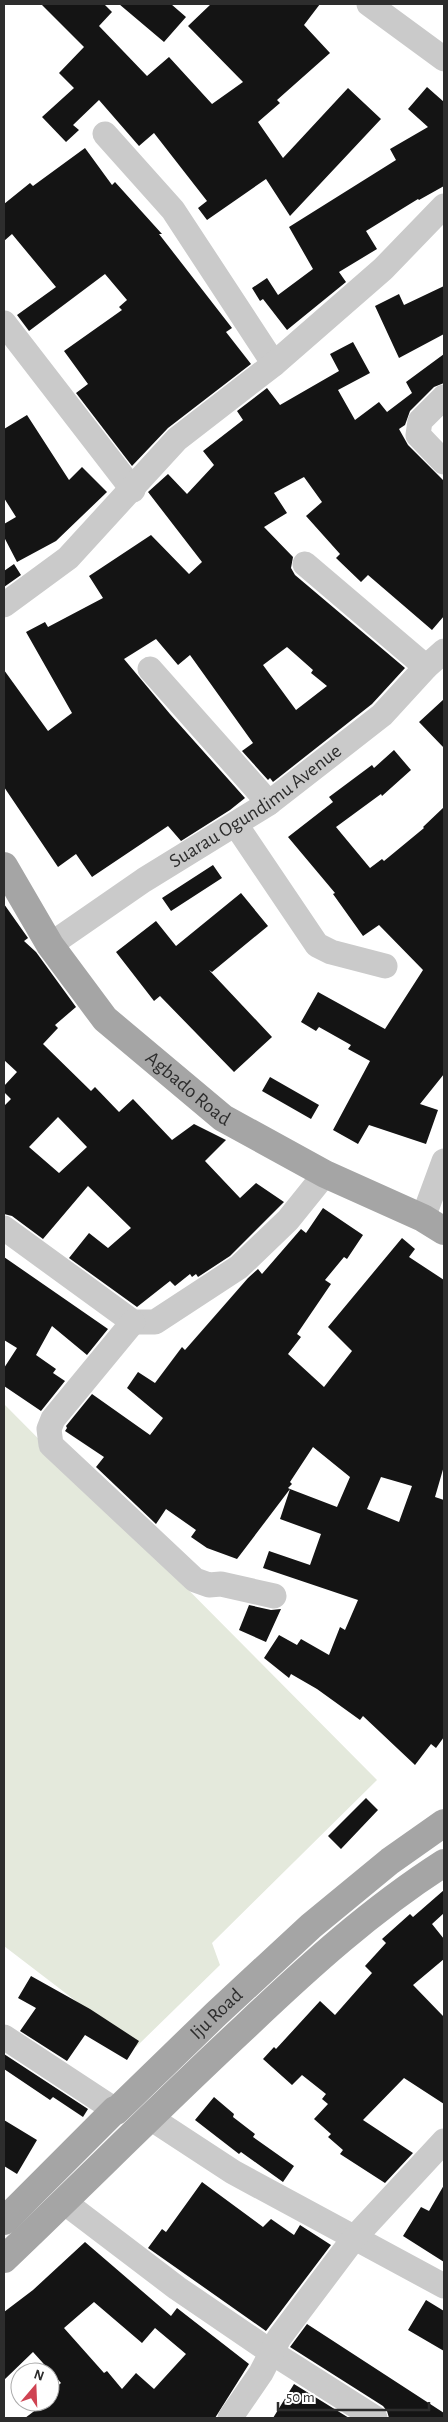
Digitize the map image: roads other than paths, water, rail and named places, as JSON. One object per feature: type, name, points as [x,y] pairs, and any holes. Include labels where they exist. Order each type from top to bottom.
[{"type":"main road","name":"Agbado Road","points":[[4,866],[50,945],[105,1019],[208,1106],[223,1118],[325,1174],[434,1224]]},
{"type":"main road","name":"Iju Road","points":[[8,2209],[116,2111],[216,2014],[311,1926],[390,1860],[444,1823]]},
{"type":"main road","name":"Iju Road","points":[[4,2259],[149,2117],[288,1986],[372,1914],[444,1863]]},
{"type":"street","points":[[369,4],[444,59]]},
{"type":"street","points":[[105,134],[173,210],[274,364]]},
{"type":"street","points":[[4,605],[68,558],[133,490],[176,440],[274,364],[383,269],[444,206]]},
{"type":"street","points":[[4,323],[133,490]]},
{"type":"street","points":[[444,397],[420,421],[418,435],[444,462]]},
{"type":"street","points":[[305,564],[435,659]]},
{"type":"street","name":"Suarau Ogundimu Avenue","points":[[50,945],[144,880],[269,803],[382,715],[435,659]]},
{"type":"street","points":[[150,669],[269,803]]},
{"type":"street","points":[[236,825],[317,946],[331,952],[385,966]]},
{"type":"street","points":[[434,1224],[444,1160]]},
{"type":"street","points":[[4,1228],[133,1322],[155,1322],[239,1267],[288,1220],[325,1174]]},
{"type":"street","points":[[133,1322],[53,1419],[49,1429],[51,1445],[195,1580],[209,1585],[221,1584],[274,1596]]},
{"type":"street","points":[[4,2037],[115,2110]]},
{"type":"street","points":[[149,2117],[233,2172],[444,2286]]},
{"type":"street","points":[[230,2418],[262,2373],[271,2352],[355,2237],[444,2141]]},
{"type":"street","points":[[64,2202],[177,2288],[271,2352],[376,2418]]}]
